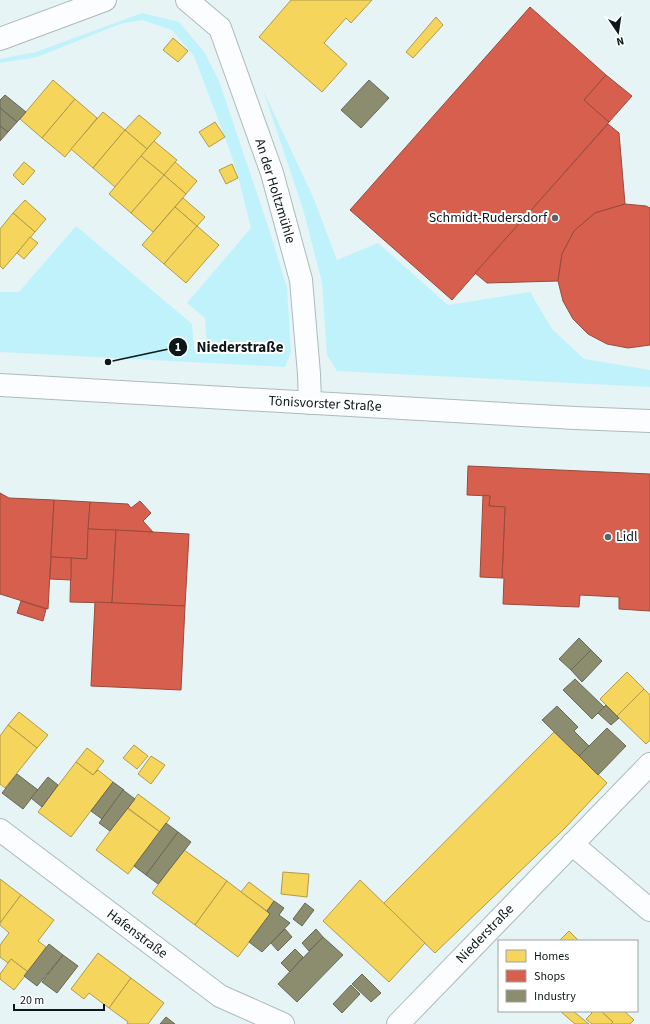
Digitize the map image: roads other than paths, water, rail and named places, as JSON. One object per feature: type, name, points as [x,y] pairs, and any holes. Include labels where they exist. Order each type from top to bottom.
[{"type":"street","points":[[0,39],[105,0]]},
{"type":"street","name":"An der Holtzmühle","points":[[187,0],[220,28],[272,173],[301,280],[310,403]]},
{"type":"street","name":"Tönisvorster Straße","points":[[0,385],[567,418],[650,421]]},
{"type":"street","name":"Niederstraße","points":[[398,1024],[650,764]]},
{"type":"street","name":"Hafenstraße","points":[[0,830],[220,996],[283,1024]]},
{"type":"street","points":[[572,844],[650,910]]},
{"type":"place","name":"Schmidt-Rudersdorf","points":[[555,218]]},
{"type":"place","name":"Niederstraße","points":[[108,362]]},
{"type":"place","name":"Lidl","points":[[608,537]]}]
